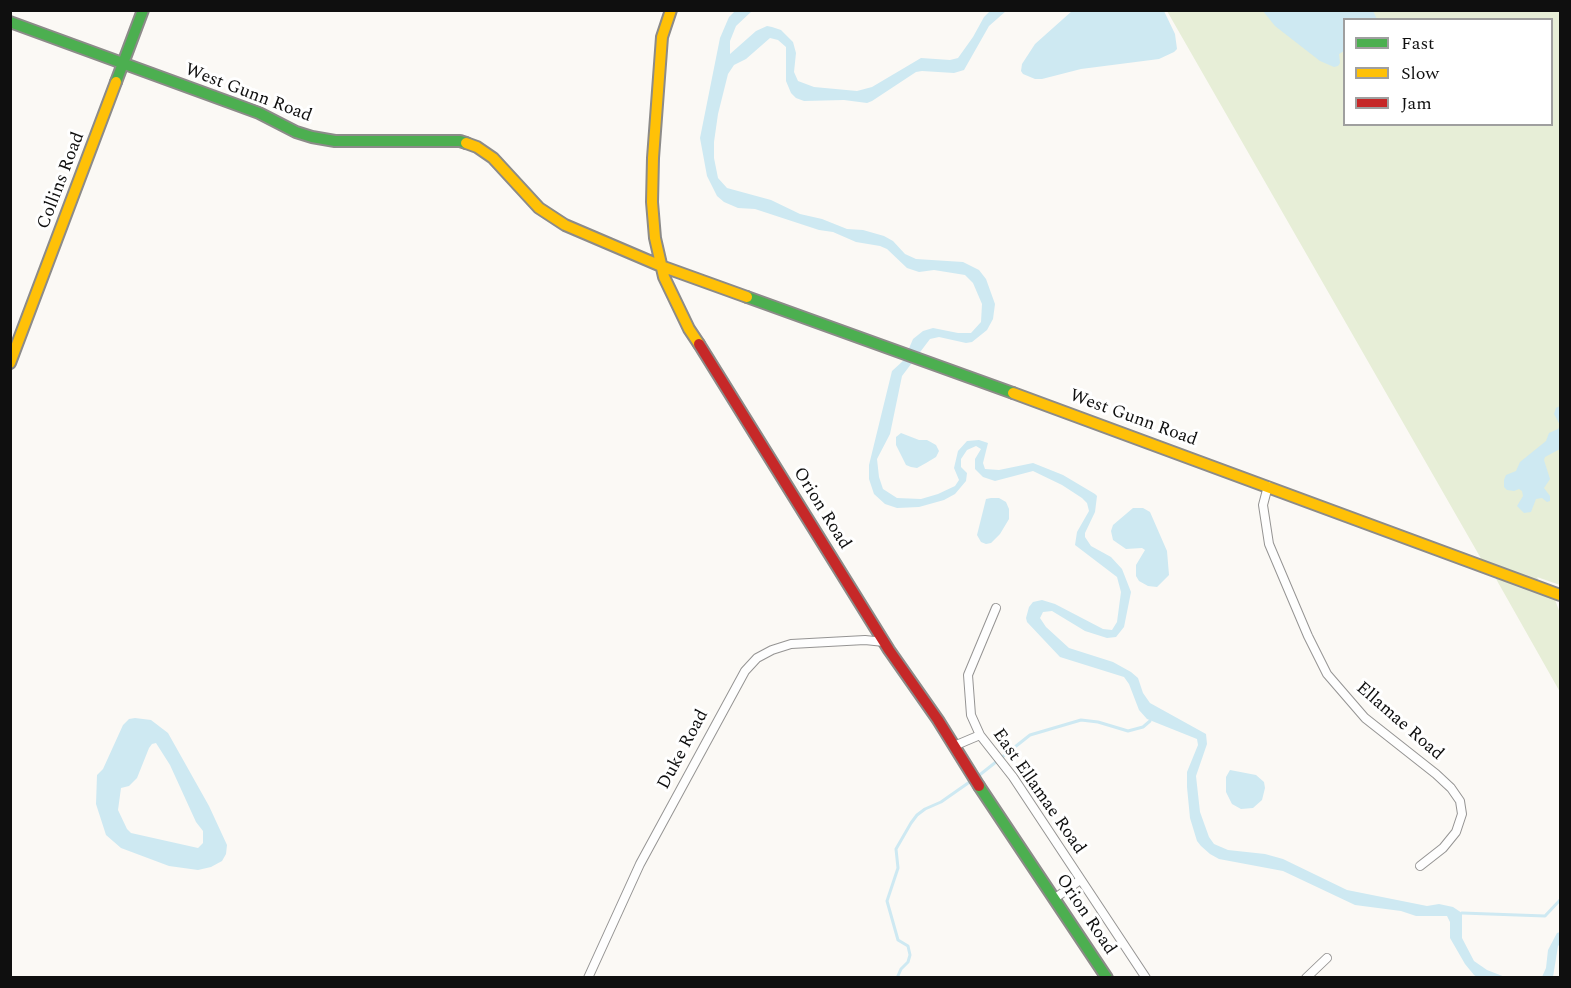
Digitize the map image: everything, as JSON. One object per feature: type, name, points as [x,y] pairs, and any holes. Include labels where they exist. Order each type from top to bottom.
[{"type":"street","name":"Collins Road","points":[[10,363],[143,10]]},
{"type":"street","name":"Orion Road","points":[[671,10],[662,37],[652,202],[661,266],[689,329],[884,642],[1107,978]]},
{"type":"street","name":"West Gunn Road","points":[[10,22],[259,113],[296,132],[335,141],[460,141],[477,147],[493,158],[538,208],[565,225],[661,266],[1268,486],[1560,595]]},
{"type":"street","name":"Ellamae Road","points":[[1268,486],[1263,505],[1269,544],[1308,636],[1327,674],[1365,718],[1436,774],[1451,788],[1460,801],[1462,814],[1456,832],[1443,848],[1420,866]]},
{"type":"street","name":"East Ellamae Road","points":[[996,609],[968,675],[971,715],[980,735],[1012,777],[1146,978]]},
{"type":"street","name":"Duke Road","points":[[588,978],[640,864],[745,672],[757,658],[791,644],[865,640],[884,642]]},
{"type":"street","points":[[954,747],[980,735]]},
{"type":"street","points":[[1054,899],[1080,880]]},
{"type":"street","points":[[1306,978],[1327,958]]},
{"type":"green space","points":[[1167,11],[1560,11],[1560,585],[1537,577],[1544,590],[1552,592],[1560,613],[1560,692],[1491,570],[1487,569]]},
{"type":"water","points":[[735,11],[752,11],[736,26],[730,41],[730,54],[756,31],[767,26],[772,27],[781,30],[793,42],[796,53],[794,72],[798,81],[814,87],[857,91],[872,87],[921,58],[950,60],[958,58],[990,11],[1006,11],[989,26],[964,70],[954,73],[916,72],[867,103],[844,100],[804,101],[796,98],[786,81],[786,47],[778,40],[770,38],[746,59],[734,65],[728,74],[714,142],[718,178],[727,188],[771,200],[800,214],[822,219],[847,229],[863,230],[884,236],[893,241],[905,254],[916,259],[963,262],[979,270],[986,279],[995,304],[993,319],[987,330],[972,342],[966,343],[939,337],[930,339],[902,376],[890,434],[877,459],[883,489],[897,498],[921,499],[955,486],[959,480],[954,468],[958,451],[967,441],[979,440],[988,443],[983,463],[985,469],[999,470],[1033,463],[1063,475],[1095,494],[1097,496],[1095,512],[1085,537],[1091,546],[1111,557],[1122,569],[1131,592],[1124,627],[1116,637],[1107,638],[1085,631],[1052,611],[1043,612],[1040,618],[1046,627],[1069,648],[1113,662],[1131,672],[1138,678],[1143,693],[1150,703],[1206,734],[1207,744],[1196,776],[1200,812],[1214,844],[1228,850],[1265,854],[1283,859],[1347,890],[1427,906],[1439,904],[1453,907],[1462,913],[1462,938],[1474,961],[1487,970],[1505,977],[1477,977],[1474,975],[1450,938],[1450,922],[1447,916],[1416,916],[1401,911],[1355,905],[1283,871],[1219,859],[1201,846],[1197,841],[1190,818],[1187,787],[1187,772],[1198,745],[1197,739],[1147,719],[1139,710],[1124,677],[1060,657],[1027,622],[1029,607],[1033,602],[1042,600],[1055,604],[1103,629],[1112,630],[1117,622],[1121,592],[1117,577],[1075,545],[1077,532],[1089,511],[1087,503],[1082,498],[1033,471],[995,481],[983,477],[975,469],[975,459],[981,449],[976,446],[967,450],[961,459],[961,467],[967,473],[966,481],[955,494],[944,500],[919,507],[897,508],[885,504],[874,494],[869,479],[869,465],[892,371],[904,360],[913,339],[923,331],[933,328],[971,333],[981,322],[982,304],[973,283],[965,275],[934,270],[919,272],[907,268],[887,249],[880,246],[856,242],[833,232],[819,230],[755,209],[738,208],[717,196],[707,176],[700,138],[720,38],[729,17]]},
{"type":"water","points":[[1072,11],[1164,11],[1175,34],[1177,49],[1159,59],[1081,69],[1042,79],[1023,74],[1022,64],[1035,44]]},
{"type":"water","points":[[1263,11],[1373,11],[1376,18],[1343,18],[1343,52],[1339,54],[1340,63],[1334,67],[1320,61],[1275,26]]},
{"type":"water","points":[[1560,406],[1560,425],[1554,414],[1556,408]]},
{"type":"water","points":[[1560,425],[1560,449],[1545,457],[1544,460],[1550,479],[1544,488],[1550,496],[1550,501],[1547,502],[1542,498],[1536,499],[1531,512],[1524,513],[1517,506],[1523,496],[1522,491],[1507,490],[1504,487],[1506,475],[1516,471],[1520,462],[1546,441],[1549,433],[1558,429]]},
{"type":"water","points":[[901,433],[919,440],[927,440],[936,445],[939,451],[936,457],[917,468],[906,465],[896,445],[896,437]]},
{"type":"water","points":[[999,498],[1006,502],[1009,519],[1000,534],[991,543],[986,544],[981,542],[977,535],[986,499]]},
{"type":"water","points":[[1133,508],[1143,508],[1150,512],[1167,551],[1169,575],[1157,587],[1148,586],[1139,581],[1136,576],[1136,565],[1145,550],[1142,548],[1126,549],[1113,540],[1111,531],[1113,525]]},
{"type":"water","points":[[129,719],[151,720],[168,733],[209,806],[227,845],[222,861],[198,870],[169,866],[121,848],[106,835],[96,804],[97,775],[103,769],[123,725]],"holes":[[[156,743],[170,765],[196,822],[203,831],[203,843],[198,848],[131,833],[118,810],[121,788],[129,786],[137,778],[152,744]]]},
{"type":"water","points":[[1230,770],[1256,775],[1264,782],[1262,800],[1253,808],[1241,809],[1232,804],[1226,792],[1226,777]]},
{"type":"water","points":[[1560,932],[1560,944],[1553,977],[1542,977],[1546,968],[1548,950],[1557,933]]},
{"type":"waterway","points":[[977,777],[1030,735],[1081,720],[1098,722],[1128,731],[1143,727],[1150,721]]},
{"type":"waterway","points":[[897,978],[910,955],[908,946],[898,940],[887,901],[898,868],[896,849],[917,815],[971,781]]},
{"type":"waterway","points":[[1462,913],[1545,916],[1560,900]]},
{"type":"traffic: fast","points":[[116,82],[143,10]]},
{"type":"traffic: fast","points":[[10,22],[259,113],[296,132],[312,137],[335,141],[460,141],[466,143]]},
{"type":"traffic: fast","points":[[747,297],[1013,393]]},
{"type":"traffic: fast","points":[[979,786],[1107,978]]},
{"type":"traffic: slow","points":[[671,10],[662,37],[653,158],[652,202],[655,238],[664,277],[689,329],[699,344]]},
{"type":"traffic: slow","points":[[10,363],[116,82]]},
{"type":"traffic: slow","points":[[466,143],[477,147],[493,158],[539,208],[565,225],[661,266],[747,297]]},
{"type":"traffic: slow","points":[[1013,393],[1560,595]]},
{"type":"traffic: jam","points":[[699,344],[889,650],[938,720],[979,786]]}]
